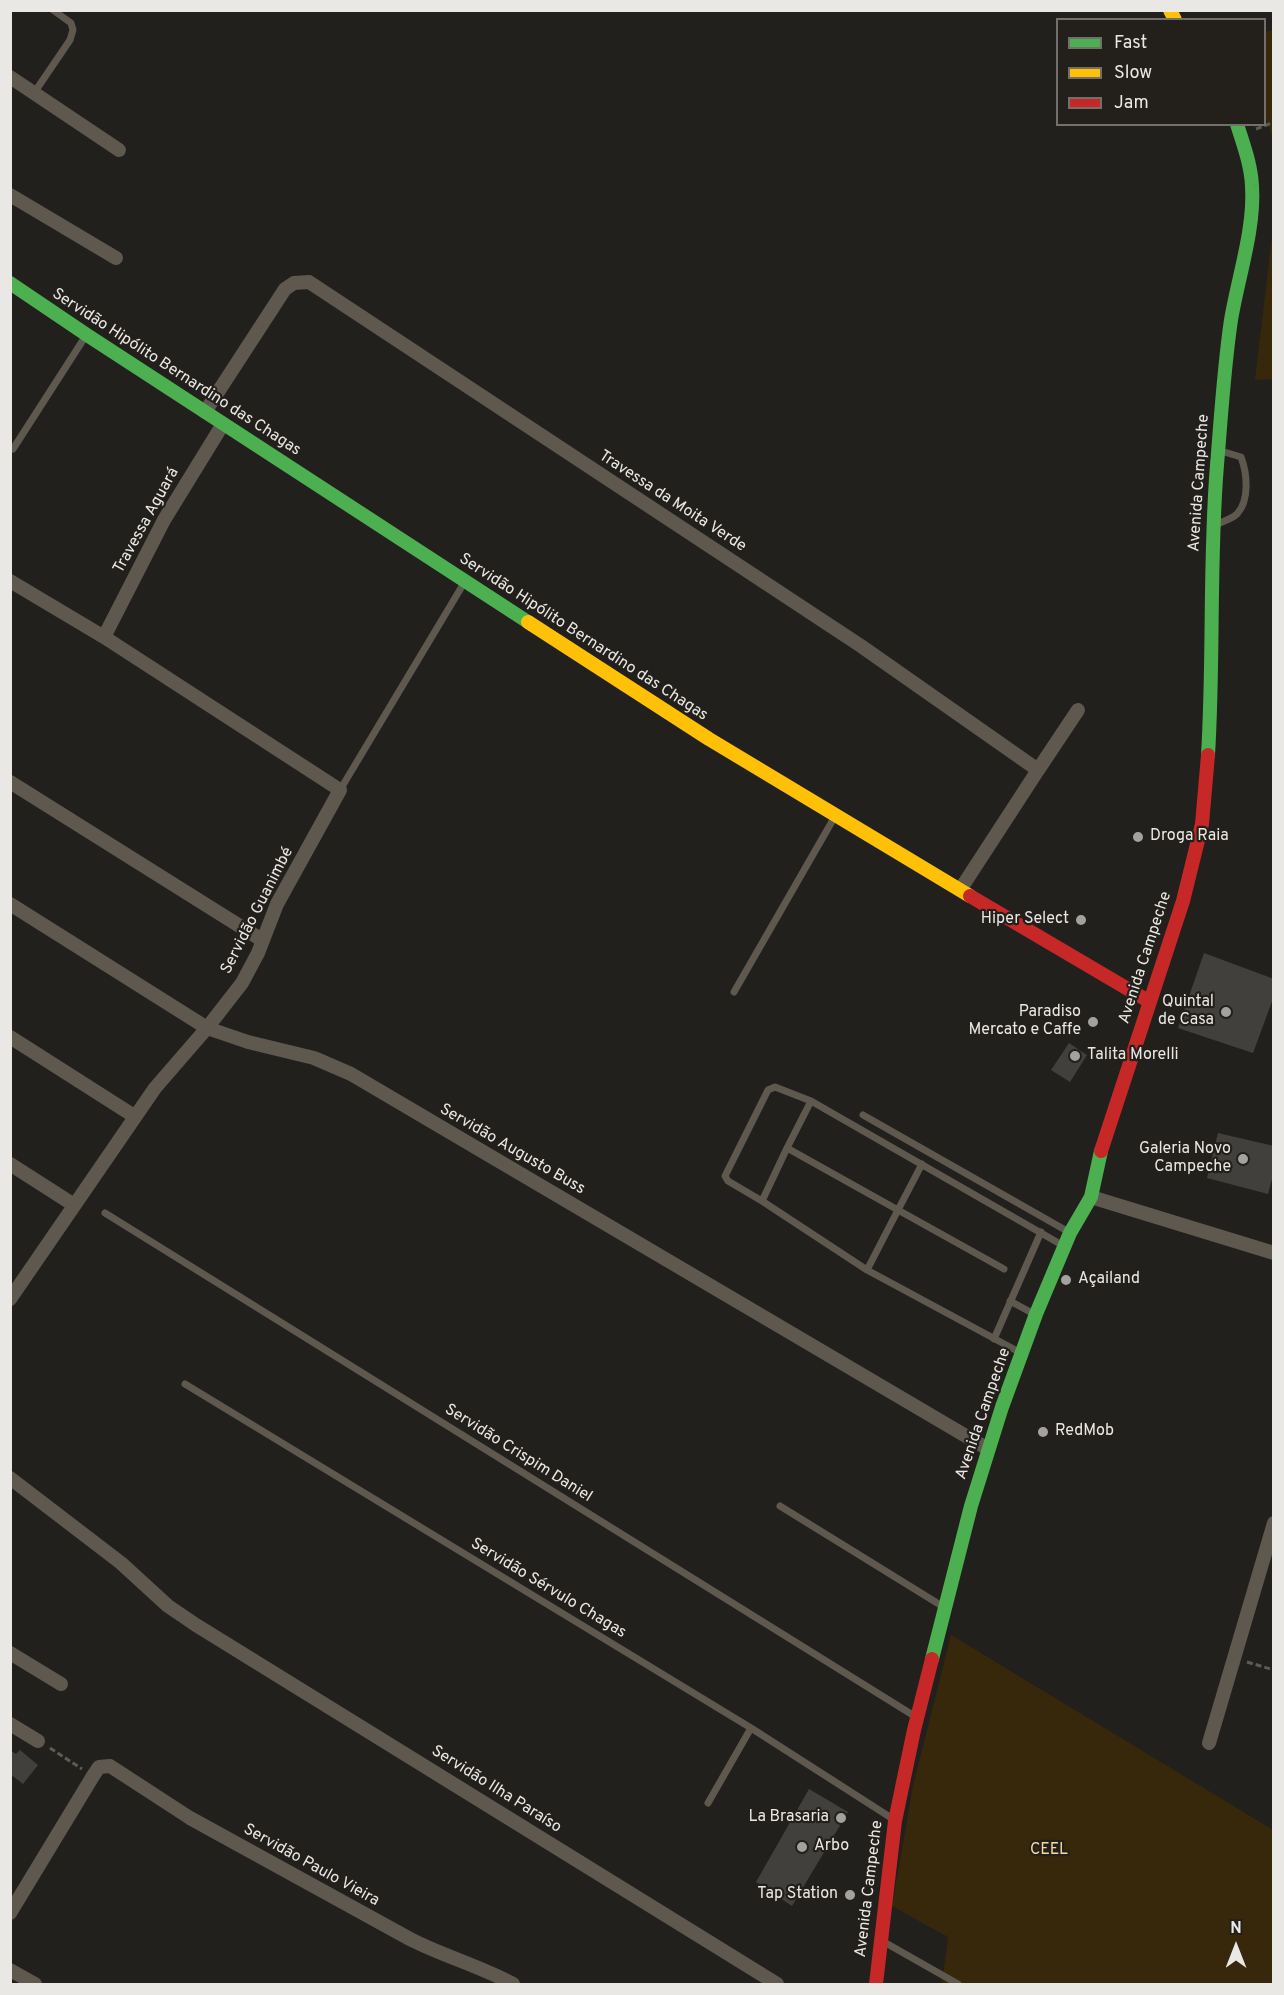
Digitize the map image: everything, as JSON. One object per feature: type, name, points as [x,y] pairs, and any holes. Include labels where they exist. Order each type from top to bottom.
[{"type":"main road","name":"Avenida Campeche","points":[[876,1984],[895,1821],[970,1506],[1036,1314],[1070,1233],[1091,1197],[1098,1160],[1183,901],[1202,824],[1211,703],[1212,526],[1218,450],[1231,321],[1252,210],[1252,185],[1238,126]]},
{"type":"main road","name":"Servidão Hipólito Bernardino das Chagas","points":[[10,283],[709,739],[960,891],[1150,1002]]},
{"type":"street","points":[[10,77],[119,150]]},
{"type":"street","points":[[10,195],[116,258]]},
{"type":"street","name":"Travessa da Moita Verde","points":[[205,412],[285,289],[294,283],[309,282],[861,646],[1038,770]]},
{"type":"street","name":"Travessa Aguará","points":[[104,637],[164,520],[224,424]]},
{"type":"street","points":[[10,581],[104,637],[340,790]]},
{"type":"street","points":[[960,891],[1078,710]]},
{"type":"street","points":[[10,782],[262,940]]},
{"type":"street","name":"Servidão Guanimbé","points":[[10,1299],[134,1116],[242,983],[258,953],[277,904],[340,790]]},
{"type":"street","name":"Servidão Augusto Buss","points":[[10,904],[207,1028],[248,1042],[314,1058],[351,1074],[988,1449]]},
{"type":"street","points":[[10,1037],[134,1116]]},
{"type":"street","points":[[10,1164],[75,1205]]},
{"type":"street","points":[[1091,1197],[1274,1253]]},
{"type":"street","name":"Servidão Ilha Paraíso","points":[[10,1478],[121,1563],[168,1606],[196,1625],[777,1984]]},
{"type":"street","points":[[1209,1743],[1274,1523]]},
{"type":"street","points":[[10,1653],[61,1684]]},
{"type":"street","points":[[10,1724],[38,1741]]},
{"type":"street","name":"Servidão Paulo Vieira","points":[[96,1771],[110,1766],[190,1818],[410,1939],[513,1984]]},
{"type":"street","points":[[10,1913],[96,1771]]},
{"type":"street","points":[[10,1970],[35,1984]]},
{"type":"lane","points":[[34,93],[70,40],[73,30],[71,23],[53,10]]},
{"type":"lane","points":[[13,449],[87,335]]},
{"type":"lane","points":[[1212,526],[1236,515],[1244,502],[1246,470],[1241,457],[1218,450]]},
{"type":"lane","points":[[340,790],[465,581]]},
{"type":"lane","points":[[734,992],[835,816]]},
{"type":"lane","points":[[1022,1353],[867,1270],[762,1200],[728,1181],[725,1176],[768,1090],[775,1087],[811,1101],[1064,1246]]},
{"type":"lane","points":[[762,1200],[811,1101]]},
{"type":"lane","points":[[863,1115],[1070,1233]]},
{"type":"lane","points":[[788,1148],[1004,1269]]},
{"type":"lane","points":[[867,1270],[922,1164]]},
{"type":"lane","name":"Servidão Crispim Daniel","points":[[105,1213],[918,1718]]},
{"type":"lane","points":[[994,1339],[1041,1232]]},
{"type":"lane","points":[[1010,1301],[1036,1314]]},
{"type":"lane","name":"Servidão Sérvulo Chagas","points":[[185,1384],[751,1728],[895,1821]]},
{"type":"lane","points":[[780,1506],[944,1608]]},
{"type":"lane","points":[[708,1803],[751,1728]]},
{"type":"lane","points":[[880,1939],[958,1984]]},
{"type":"path","points":[[1234,1658],[1274,1670]]},
{"type":"path","points":[[38,1741],[96,1771]]},
{"type":"green space","points":[[1274,30],[1273,139],[1266,118],[1266,32]]},
{"type":"green space","points":[[1273,228],[1273,379],[1255,380]]},
{"type":"green space","name":"CEEL","points":[[951,1635],[1273,1830],[1273,1984],[942,1984],[948,1937],[892,1906],[913,1786]]},
{"type":"building","name":"Quintal de Casa","points":[[1204,953],[1274,979],[1274,996],[1253,1053],[1178,1028]]},
{"type":"building","points":[[1069,1043],[1087,1055],[1070,1082],[1051,1070]]},
{"type":"building","name":"Galeria Novo Campeche","points":[[1218,1133],[1274,1146],[1274,1172],[1268,1194],[1207,1178]]},
{"type":"building","points":[[10,1750],[16,1754],[20,1750],[38,1765],[23,1784],[10,1774]]},
{"type":"building","name":"Arbo","points":[[809,1789],[848,1812],[792,1906],[756,1882]]},
{"type":"traffic: fast","points":[[1208,755],[1213,537],[1221,410],[1231,320],[1249,236],[1252,202],[1250,170],[1238,126]]},
{"type":"traffic: fast","points":[[10,283],[528,622]]},
{"type":"traffic: fast","points":[[932,1659],[971,1506],[1002,1407],[1036,1314],[1070,1233],[1091,1197],[1101,1151]]},
{"type":"traffic: slow","points":[[1170,10],[1174,18]]},
{"type":"traffic: slow","points":[[528,622],[709,739],[970,896]]},
{"type":"traffic: jam","points":[[1101,1151],[1183,901],[1202,824],[1208,755]]},
{"type":"traffic: jam","points":[[970,896],[1150,1002]]},
{"type":"traffic: jam","points":[[876,1984],[895,1821],[932,1659]]},
{"type":"place","name":"Droga Raia","points":[[1138,837]]},
{"type":"place","name":"Hiper Select","points":[[1081,920]]},
{"type":"place","name":"Quintal de Casa","points":[[1226,1012]]},
{"type":"place","name":"Paradiso Mercato e Caffe","points":[[1093,1022]]},
{"type":"place","name":"Talita Morelli","points":[[1075,1056]]},
{"type":"place","name":"Galeria Novo Campeche","points":[[1243,1159]]},
{"type":"place","name":"Açailand","points":[[1066,1280]]},
{"type":"place","name":"RedMob","points":[[1043,1432]]},
{"type":"place","name":"La Brasaria","points":[[841,1818]]},
{"type":"place","name":"Arbo","points":[[802,1847]]},
{"type":"place","name":"Tap Station","points":[[850,1895]]}]
